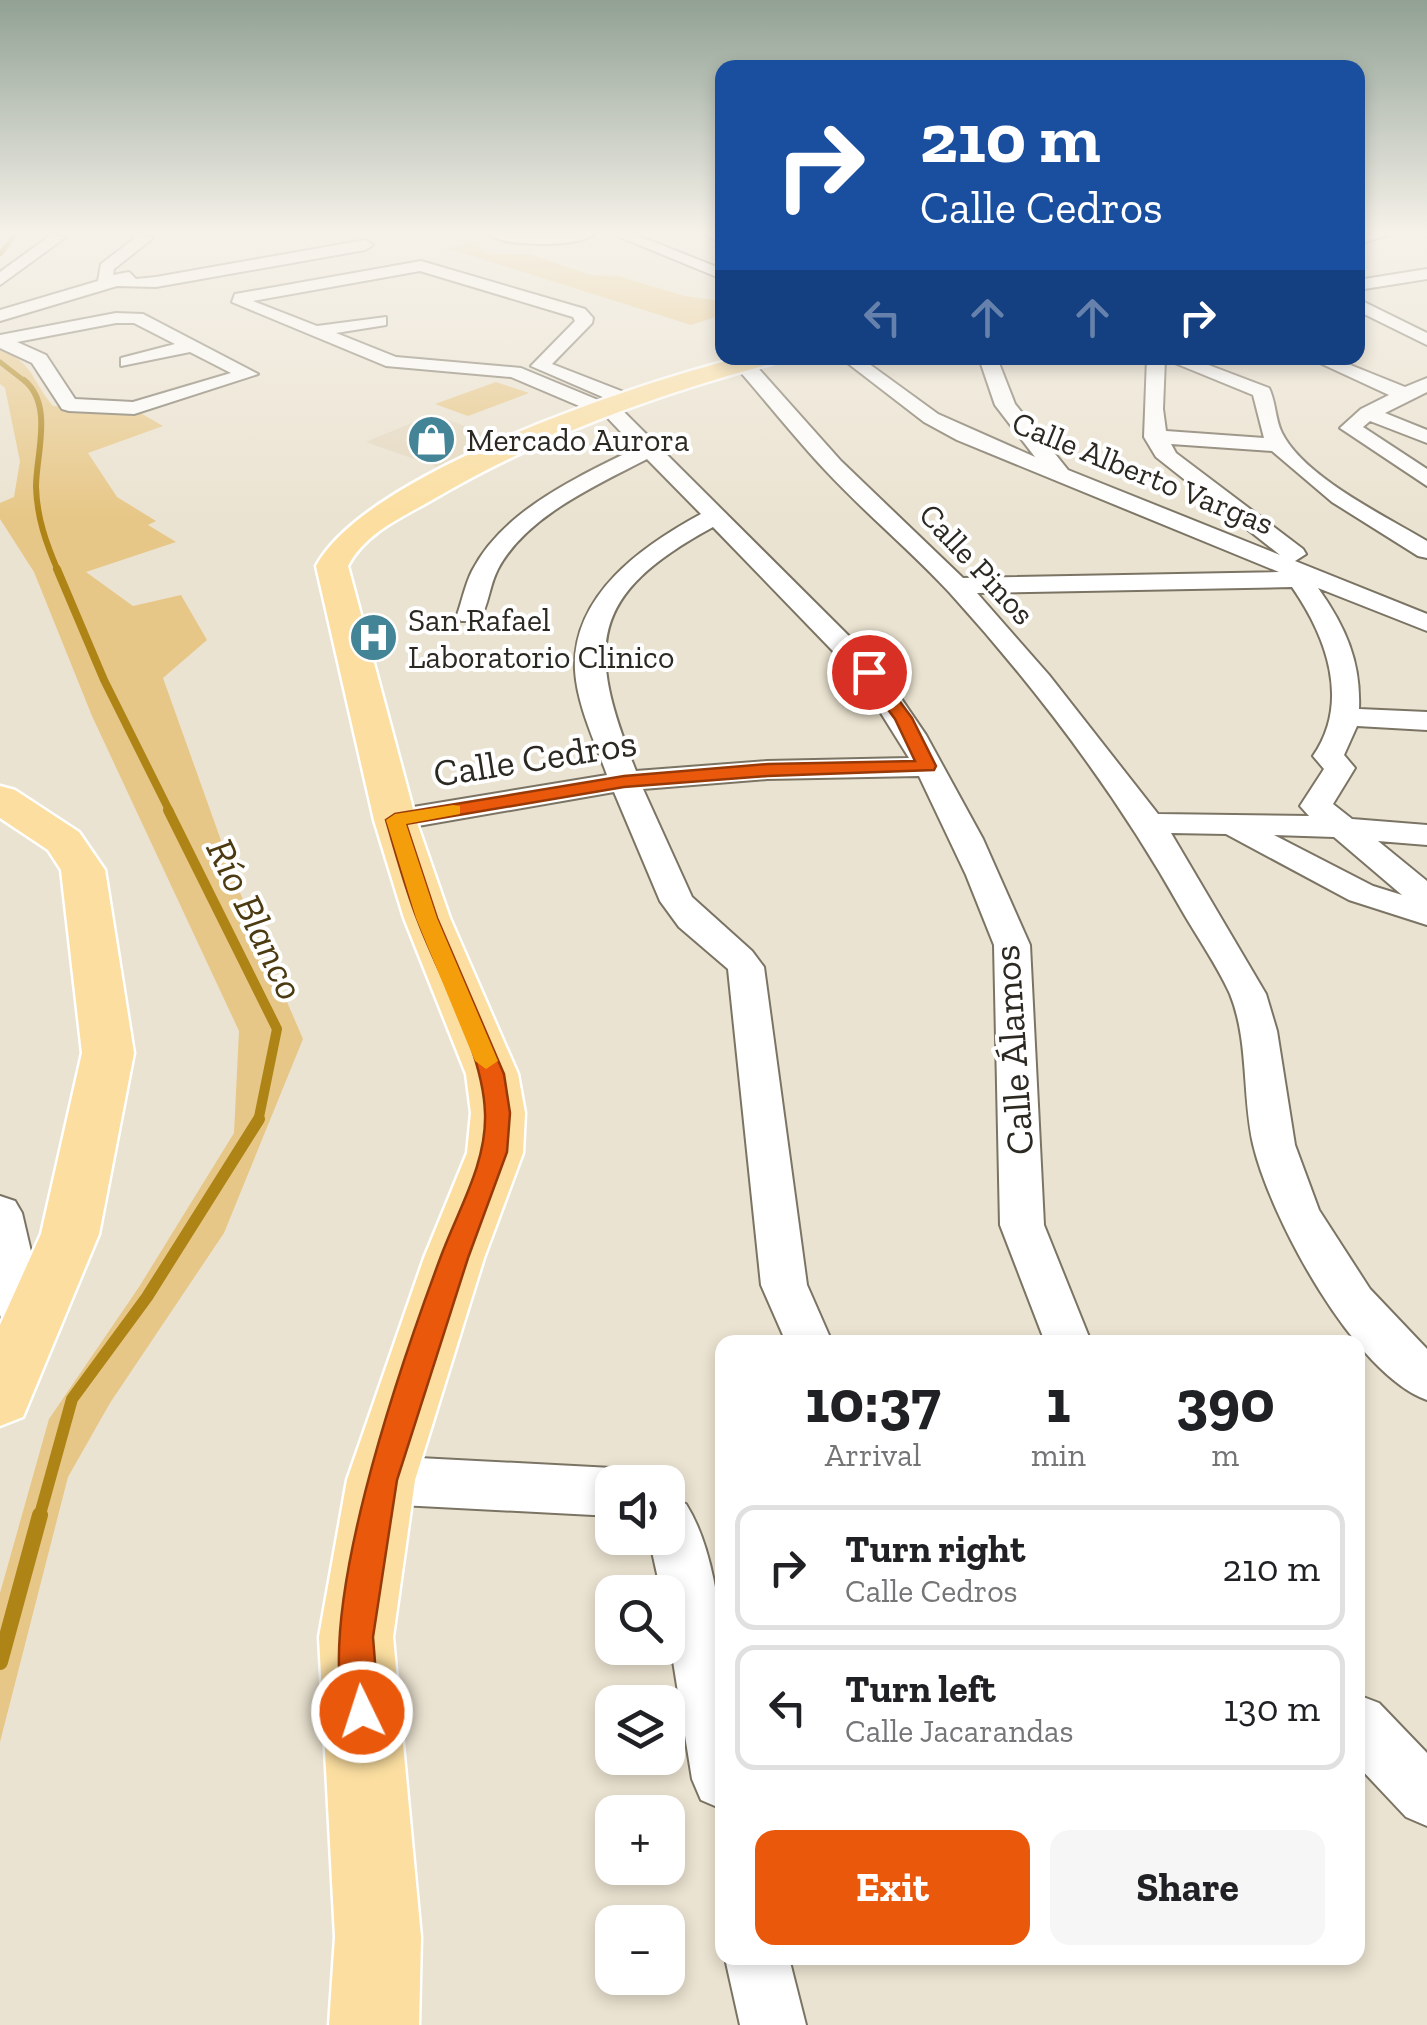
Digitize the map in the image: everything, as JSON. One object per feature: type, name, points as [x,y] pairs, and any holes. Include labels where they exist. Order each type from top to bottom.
[{"type":"main road","points":[[374,2025],[378,1937],[356,1637],[382,1480],[454,1258],[495,1152],[498,1113],[492,1074],[427,918],[395,820],[332,566],[338,551],[358,531],[437,483],[527,436],[608,403],[737,365]]},
{"type":"main road","points":[[0,799],[64,840],[83,870],[108,1053],[70,1234],[10,1374]]},
{"type":"street","points":[[0,341],[58,330]]},
{"type":"street","points":[[0,341],[39,358],[69,405],[134,408],[248,374],[161,330]]},
{"type":"street","points":[[304,330],[393,362],[514,372],[608,403]]},
{"type":"street","points":[[310,332],[326,330]]},
{"type":"street","points":[[573,330],[540,366],[608,403]]},
{"type":"street","points":[[128,362],[194,345]]},
{"type":"street","name":"Calle Pinos","points":[[758,365],[834,466],[957,586],[1038,681],[1149,823],[1248,994],[1260,1025],[1274,1144],[1314,1248],[1400,1356],[1427,1379]]},
{"type":"street","name":"Calle Alberto Vargas","points":[[859,365],[931,418],[1063,478],[1308,579],[1427,623]]},
{"type":"street","points":[[991,365],[1005,405],[1063,478]]},
{"type":"street","points":[[957,586],[1308,579],[1316,570],[1167,456],[1154,436],[1155,365]]},
{"type":"street","points":[[1192,365],[1262,392],[1270,432],[1279,445],[1335,493],[1427,551]]},
{"type":"street","points":[[1335,365],[1404,394]]},
{"type":"street","points":[[1426,384],[1361,418],[1350,428],[1427,479]]},
{"type":"street","name":"Calle Álamos","points":[[608,403],[713,517],[869,672],[903,718],[996,901],[1012,945],[1022,1226],[1065,1335]]},
{"type":"street","points":[[1361,418],[1427,437]]},
{"type":"street","points":[[1154,436],[1279,445]]},
{"type":"street","points":[[470,616],[486,568],[522,527],[588,481],[650,450]]},
{"type":"street","points":[[713,517],[664,542],[633,569],[606,604],[591,637],[589,671],[624,781],[681,908],[733,950],[746,967],[784,1285],[806,1335]]},
{"type":"street","points":[[1308,579],[1342,657],[1344,716],[1328,756],[1340,768],[1316,806],[1427,898]]},
{"type":"street","points":[[1344,716],[1427,721]]},
{"type":"street","name":"Calle Cedros","points":[[395,820],[624,781],[768,770],[927,766]]},
{"type":"street","points":[[1149,823],[1226,823],[1427,835]]},
{"type":"street","points":[[1226,823],[1361,893],[1427,914]]},
{"type":"street","points":[[0,1213],[10,1374]]},
{"type":"street","points":[[382,1480],[595,1491]]},
{"type":"street","points":[[682,1555],[715,1740]]},
{"type":"street","points":[[1365,1731],[1427,1796]]},
{"type":"street","points":[[759,1965],[773,2025]]},
{"type":"shaded area","points":[[0,348],[27,367],[53,406],[137,411],[163,426],[88,453],[117,497],[156,521],[148,525],[176,542],[86,572],[133,606],[181,595],[207,640],[163,678],[238,888],[303,1039],[224,1233],[110,1403],[68,1477],[0,1742],[0,1593],[49,1419],[139,1287],[234,1133],[239,1031],[92,716],[34,572],[0,519],[0,503],[14,497],[20,461],[5,388],[0,384]]},
{"type":"shaded area","points":[[496,382],[529,393],[468,416],[435,404]]},
{"type":"shaded area","name":"Mercado Aurora","points":[[433,414],[496,438],[437,467],[366,442]]},
{"type":"waterway","name":"Río Blanco","points":[[0,362],[26,382]]},
{"type":"waterway","name":"Río Blanco","points":[[26,382],[39,403],[37,498],[43,530],[58,571]]},
{"type":"waterway","name":"Río Blanco","points":[[57,569],[104,680],[170,812]]},
{"type":"waterway","name":"Río Blanco","points":[[168,810],[277,1029],[258,1120]]},
{"type":"waterway","name":"Río Blanco","points":[[39,1518],[72,1399],[147,1297],[258,1120]]},
{"type":"waterway","name":"Río Blanco","points":[[0,1662],[40,1515]]},
{"type":"slow traffic","points":[[453,810],[395,820],[427,918],[486,1061]]},
{"type":"place","name":"Mercado Aurora","points":[[431,440]]},
{"type":"place","name":"San Rafael Laboratorio Clinico","points":[[373,638]]},
{"type":"route","points":[[362,1712],[356,1637],[382,1480],[454,1258],[495,1152],[498,1113],[492,1074],[427,918],[395,820],[624,781],[768,770],[927,766],[903,718],[869,672]]}]
